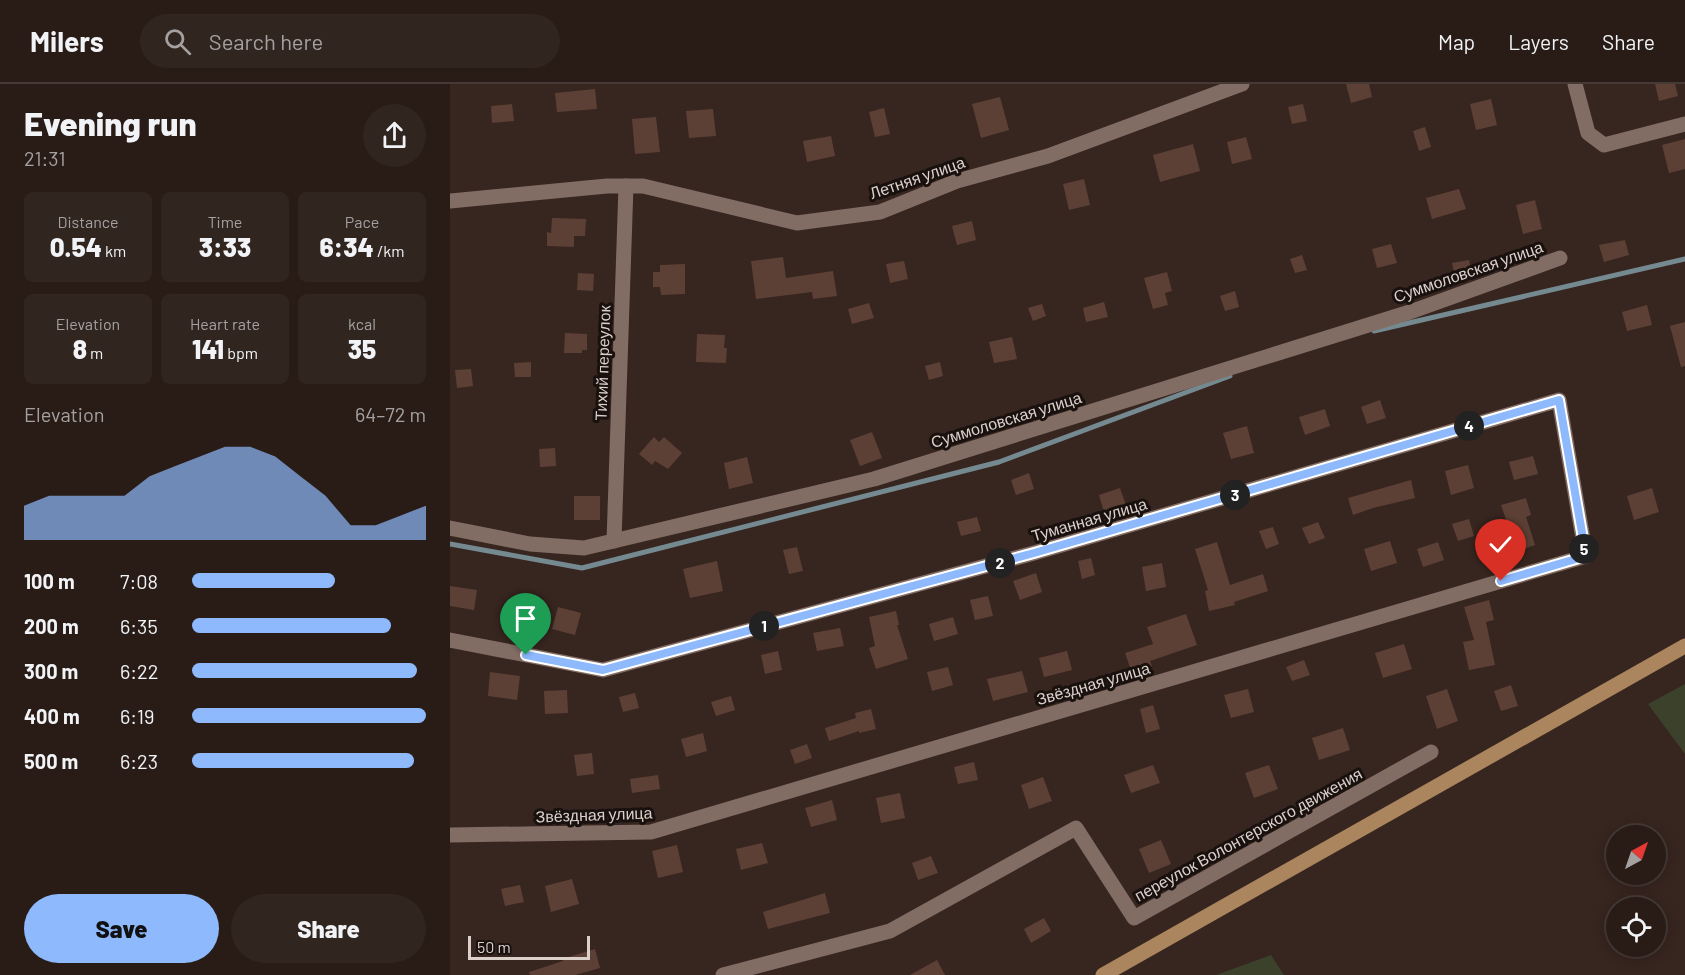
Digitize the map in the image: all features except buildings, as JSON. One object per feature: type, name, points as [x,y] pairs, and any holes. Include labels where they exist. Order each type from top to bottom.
[{"type":"main road","points":[[1103,975],[1685,646]]},
{"type":"street","name":"Летняя улица","points":[[450,201],[607,186],[643,186],[797,223],[880,212],[957,181],[1048,156],[1242,84]]},
{"type":"street","points":[[1575,84],[1588,133],[1604,144],[1685,124]]},
{"type":"street","name":"Тихий переулок","points":[[614,541],[626,186]]},
{"type":"street","name":"Суммоловская улица","points":[[450,528],[530,544],[584,548],[874,479],[1410,312],[1560,258]]},
{"type":"street","name":"Туманная улица","points":[[450,640],[603,670],[1034,553],[1559,400]]},
{"type":"street","name":"Звёздная улица","points":[[450,835],[651,832],[1586,556],[1559,400]]},
{"type":"street","name":"переулок Волонтерского движения","points":[[723,975],[890,931],[1076,828],[1134,918],[1431,752]]},
{"type":"green space","points":[[1685,684],[1685,754],[1648,704]]},
{"type":"green space","points":[[1271,955],[1284,975],[1216,975]]},
{"type":"waterway","points":[[1374,331],[1685,259]]},
{"type":"waterway","points":[[450,544],[582,568],[999,462],[1230,376]]},
{"type":"route","points":[[526,655],[603,670],[1034,553],[1559,400],[1586,556],[1501,581]]}]
